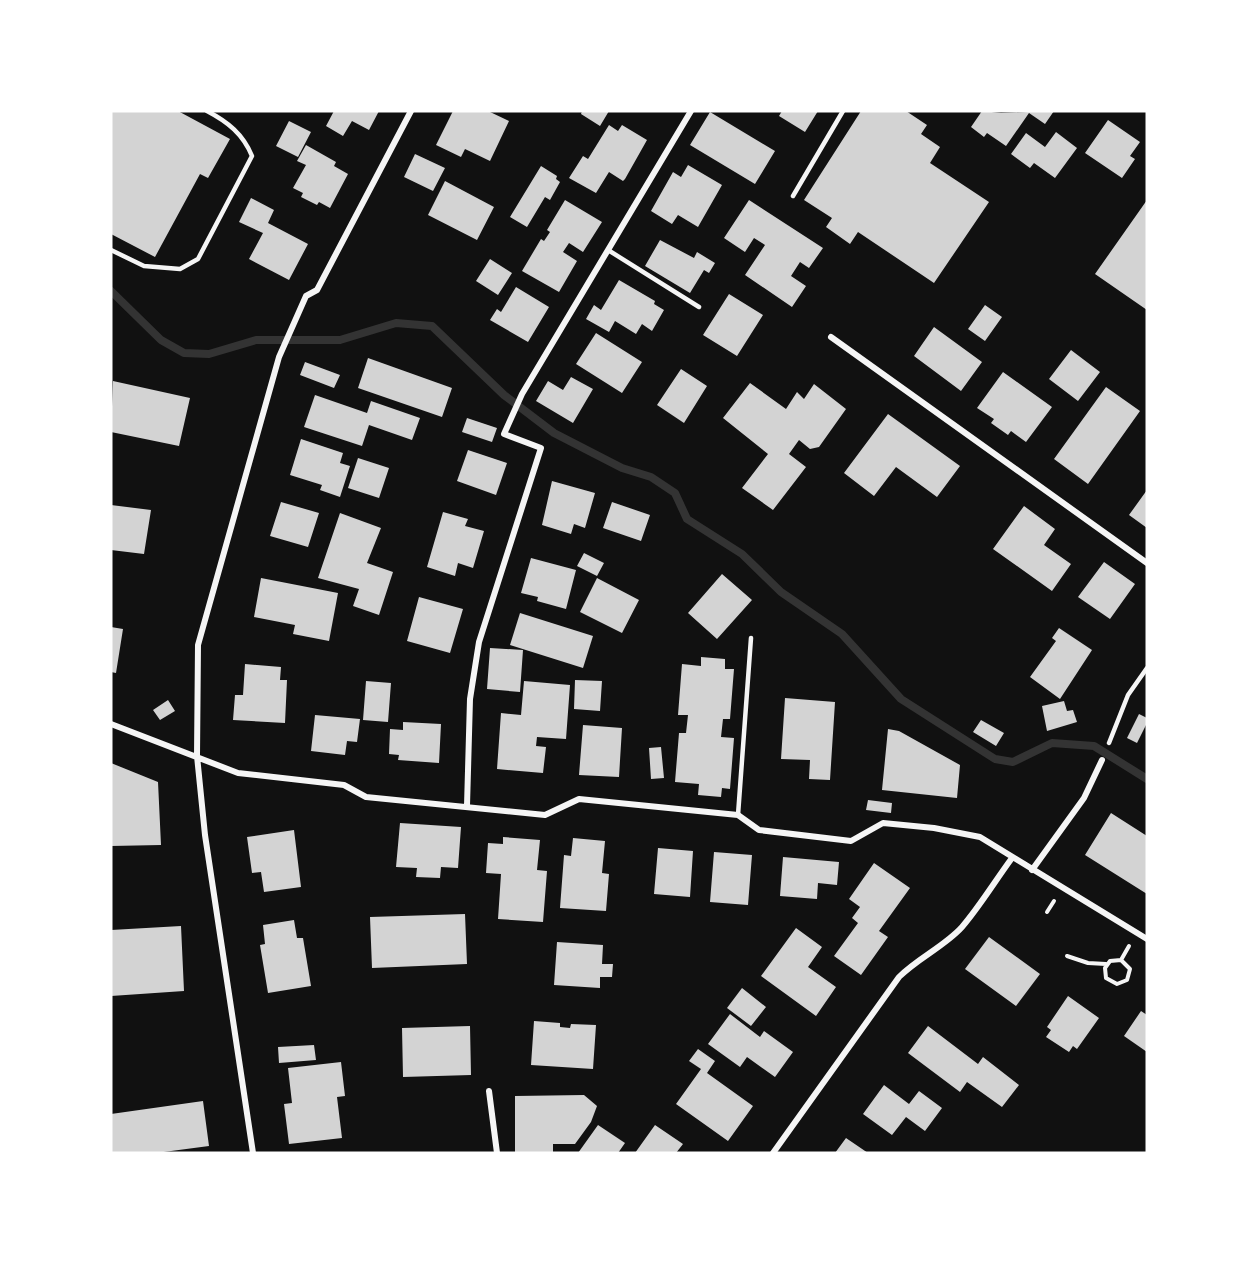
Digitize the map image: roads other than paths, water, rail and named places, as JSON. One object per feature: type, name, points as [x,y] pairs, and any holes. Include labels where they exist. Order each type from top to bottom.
[{"type":"street","points":[[253,1153],[205,837],[197,756],[198,645],[279,357],[306,296],[317,290],[411,111]]},
{"type":"street","points":[[467,806],[470,699],[479,642],[541,448],[504,434],[522,394],[691,111]]},
{"type":"street","points":[[831,337],[1147,563]]},
{"type":"street","points":[[111,724],[238,773],[344,785],[366,797],[545,815],[579,799],[738,815],[759,830],[851,841],[883,823],[934,828],[980,837],[1147,939]]},
{"type":"street","points":[[1032,870],[1084,798],[1102,760]]},
{"type":"street","points":[[773,1153],[899,977],[918,959],[961,927],[1012,858]]},
{"type":"street","points":[[489,1090],[497,1153]]},
{"type":"lane","points":[[111,250],[144,266],[180,269],[198,259],[252,156],[246,140],[225,121],[207,111]]},
{"type":"lane","points":[[792,195],[843,111]]},
{"type":"lane","points":[[608,250],[699,307]]},
{"type":"lane","points":[[738,815],[751,638]]},
{"type":"lane","points":[[1109,743],[1128,695],[1147,668]]},
{"type":"waterway","points":[[111,291],[161,340],[184,353],[209,354],[256,340],[340,340],[396,323],[432,326],[504,395],[554,433],[622,468],[651,477],[675,493],[687,519],[742,554],[781,592],[842,634],[901,699],[995,759],[1013,762],[1052,743],[1094,746],[1147,779]]}]
